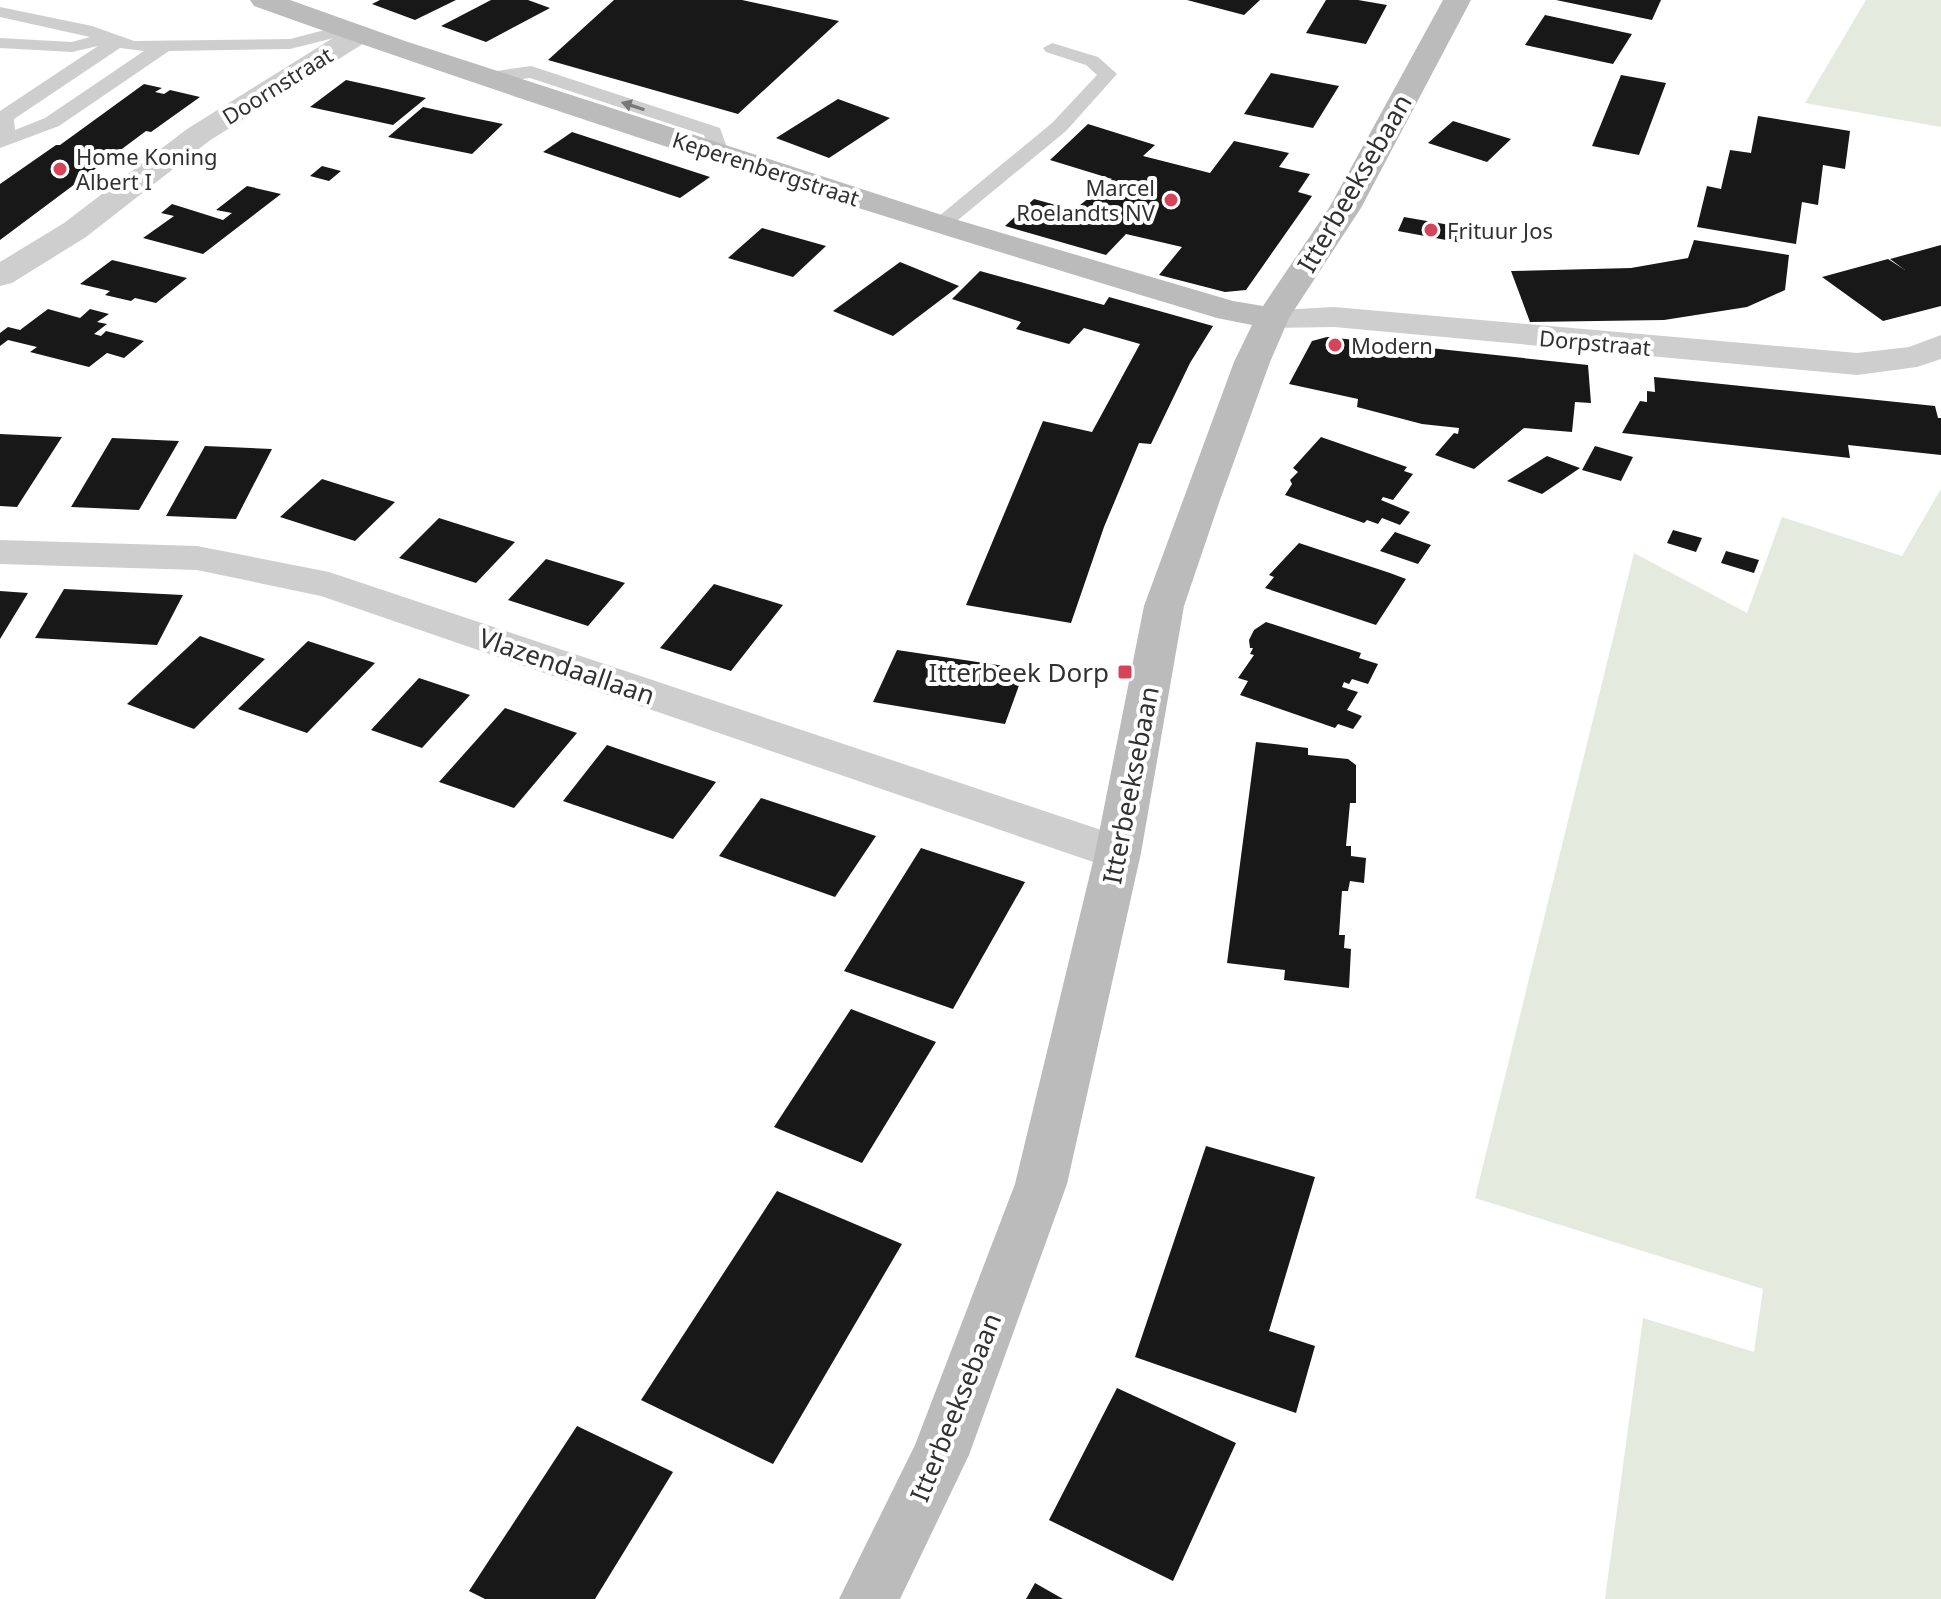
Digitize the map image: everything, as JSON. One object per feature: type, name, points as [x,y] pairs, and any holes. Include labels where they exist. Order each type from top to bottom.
[{"type":"main road","name":"Keperenbergstraat","points":[[264,0],[490,78],[940,225],[1229,311],[1272,318]]},
{"type":"main road","name":"Itterbeeksebaan","points":[[869,1599],[940,1455],[1041,1184],[1118,853],[1164,606],[1247,375],[1272,318],[1345,208],[1457,0]]},
{"type":"street","name":"Doornstraat","points":[[0,276],[75,230],[198,135],[352,32]]},
{"type":"street","name":"Dorpstraat","points":[[1272,318],[1334,317],[1843,363],[1933,359]]},
{"type":"street","name":"Vlazendaallaan","points":[[0,552],[197,558],[329,585],[1118,853]]},
{"type":"lane","points":[[0,12],[86,30],[132,46],[290,44],[352,32]]},
{"type":"lane","points":[[113,40],[4,117],[3,140],[52,122],[163,47]]},
{"type":"lane","points":[[0,43],[72,47],[113,40]]},
{"type":"lane","points":[[940,225],[1059,127],[1108,74],[1092,61],[1052,48]]},
{"type":"shaded area","points":[[1866,0],[1941,0],[1941,127],[1805,103]]},
{"type":"shaded area","points":[[1941,489],[1941,1599],[1605,1599],[1643,1318],[1754,1352],[1763,1289],[1475,1198],[1634,553],[1747,613],[1782,517],[1902,556]]},
{"type":"building","points":[[380,0],[456,0],[415,20],[372,4]]},
{"type":"building","points":[[491,0],[528,0],[550,8],[486,42],[441,26]]},
{"type":"building","points":[[614,0],[742,0],[839,21],[738,114],[548,60]]},
{"type":"building","points":[[1187,0],[1260,0],[1244,15]]},
{"type":"building","points":[[1326,0],[1358,0],[1387,5],[1366,44],[1306,33]]},
{"type":"building","points":[[1556,0],[1661,0],[1652,20]]},
{"type":"building","points":[[1545,15],[1632,34],[1613,64],[1525,45]]},
{"type":"building","points":[[1271,73],[1339,86],[1313,128],[1244,114]]},
{"type":"building","points":[[1621,75],[1666,83],[1639,155],[1592,146]]},
{"type":"building","points":[[346,80],[426,98],[393,125],[310,107]]},
{"type":"building","name":"Home Koning Albert I","points":[[144,84],[162,88],[155,92],[164,94],[170,90],[200,97],[151,132],[146,131],[0,240],[0,184]]},
{"type":"building","points":[[838,99],[890,118],[829,158],[776,138]]},
{"type":"building","points":[[423,107],[503,124],[472,154],[388,137]]},
{"type":"building","points":[[1758,116],[1850,131],[1845,169],[1823,165],[1818,205],[1802,202],[1796,244],[1697,227],[1707,186],[1721,189],[1730,150],[1751,153]]},
{"type":"building","points":[[1453,121],[1511,139],[1487,162],[1428,143]]},
{"type":"building","points":[[1088,124],[1155,145],[1143,156],[1210,173],[1234,141],[1289,153],[1279,167],[1310,174],[1298,192],[1312,196],[1246,290],[1225,292],[1159,275],[1182,247],[1126,234],[1106,255],[1005,226],[1034,199],[1074,210],[1112,179],[1050,160]]},
{"type":"building","points":[[572,132],[710,177],[680,198],[543,152]]},
{"type":"building","points":[[322,166],[341,171],[329,181],[310,176]]},
{"type":"building","points":[[247,186],[281,194],[203,254],[143,238],[174,216],[161,213],[172,204],[223,220],[232,213],[216,210]]},
{"type":"building","points":[[1404,217],[1467,228],[1462,243],[1398,231]]},
{"type":"building","points":[[762,228],[826,246],[793,277],[728,258]]},
{"type":"building","points":[[1694,240],[1789,255],[1785,290],[1747,307],[1664,320],[1530,322],[1511,271],[1631,268],[1688,258]]},
{"type":"building","points":[[1941,245],[1941,306],[1883,321],[1822,277],[1888,259],[1905,270],[1890,259]]},
{"type":"building","points":[[112,260],[187,278],[156,303],[105,295],[110,291],[80,284]]},
{"type":"building","points":[[900,262],[959,286],[893,336],[833,311]]},
{"type":"building","points":[[980,271],[1104,305],[1109,297],[1213,326],[1190,363],[1151,444],[1139,443],[1104,527],[1071,623],[966,605],[1043,421],[1092,432],[1140,344],[1084,328],[1069,344],[1016,329],[1021,322],[952,299]]},
{"type":"building","points":[[48,309],[80,318],[90,309],[109,314],[97,322],[107,324],[94,334],[101,336],[106,331],[144,341],[124,358],[107,353],[89,367],[30,352],[37,347],[8,340],[0,346],[0,333],[8,327],[20,330]]},
{"type":"building","points":[[1327,337],[1588,365],[1591,403],[1575,402],[1572,432],[1524,428],[1474,469],[1435,455],[1454,433],[1458,434],[1459,428],[1422,424],[1357,407],[1358,399],[1289,384],[1312,341]]},
{"type":"building","points":[[1654,377],[1935,406],[1938,418],[1941,418],[1941,455],[1848,445],[1850,458],[1622,433],[1640,401],[1647,402],[1647,391],[1655,392]]},
{"type":"building","points":[[0,434],[62,437],[17,507],[0,506]]},
{"type":"building","points":[[1321,437],[1407,467],[1404,471],[1413,474],[1393,500],[1383,497],[1381,500],[1410,512],[1400,525],[1382,518],[1378,524],[1367,520],[1364,523],[1285,495],[1292,484],[1290,480],[1298,472],[1293,468]]},
{"type":"building","points":[[112,438],[179,441],[139,510],[71,507]]},
{"type":"building","points":[[205,446],[272,449],[236,519],[166,516]]},
{"type":"building","points":[[1595,446],[1633,457],[1621,481],[1582,470]]},
{"type":"building","points":[[1547,456],[1580,468],[1542,494],[1507,481]]},
{"type":"building","points":[[322,479],[395,502],[355,541],[280,517]]},
{"type":"building","points":[[439,518],[515,542],[476,583],[399,558]]},
{"type":"building","points":[[1673,530],[1702,538],[1696,552],[1667,543]]},
{"type":"building","points":[[1395,532],[1431,545],[1418,564],[1380,551]]},
{"type":"building","points":[[1299,543],[1406,579],[1376,625],[1265,588],[1274,577],[1269,575]]},
{"type":"building","points":[[1726,551],[1759,560],[1754,573],[1721,563]]},
{"type":"building","points":[[546,559],[625,583],[588,626],[508,600]]},
{"type":"building","points":[[714,584],[783,605],[731,671],[660,648]]},
{"type":"building","points":[[64,589],[183,595],[157,645],[35,638]]},
{"type":"building","points":[[0,591],[28,593],[0,639]]},
{"type":"building","points":[[1266,622],[1361,653],[1359,658],[1378,664],[1368,684],[1352,679],[1349,684],[1344,682],[1342,687],[1358,692],[1347,710],[1362,716],[1353,729],[1338,724],[1335,728],[1240,695],[1248,681],[1238,678],[1254,655],[1250,654],[1253,648],[1250,648],[1249,640],[1254,630]]},
{"type":"building","points":[[200,636],[265,659],[194,729],[127,704]]},
{"type":"building","points":[[308,641],[375,663],[307,733],[238,709]]},
{"type":"building","points":[[897,650],[1025,669],[1005,724],[873,702]]},
{"type":"building","points":[[419,678],[470,695],[422,748],[371,730]]},
{"type":"building","points":[[505,708],[577,733],[514,808],[439,782]]},
{"type":"building","points":[[1256,742],[1308,748],[1308,755],[1348,759],[1356,765],[1356,803],[1350,803],[1346,846],[1351,846],[1351,856],[1366,858],[1364,883],[1350,881],[1348,891],[1342,891],[1339,935],[1345,935],[1344,948],[1351,949],[1349,988],[1284,980],[1285,970],[1227,963]]},
{"type":"building","points":[[607,745],[716,782],[673,839],[563,801]]},
{"type":"building","points":[[761,798],[876,836],[835,897],[719,856]]},
{"type":"building","points":[[921,848],[1025,882],[953,1009],[844,971]]},
{"type":"building","points":[[851,1009],[936,1042],[862,1163],[774,1127]]},
{"type":"building","points":[[1206,1146],[1315,1177],[1269,1331],[1315,1346],[1296,1413],[1135,1357]]},
{"type":"building","points":[[777,1191],[902,1244],[773,1464],[641,1400]]},
{"type":"building","points":[[1117,1388],[1236,1443],[1173,1581],[1049,1520]]},
{"type":"building","points":[[577,1426],[673,1472],[595,1599],[485,1599],[469,1591]]},
{"type":"building","points":[[1035,1583],[1063,1599],[1026,1599]]},
{"type":"place","name":"Home Koning Albert I","points":[[60,169]]},
{"type":"place","name":"Marcel Roelandts NV","points":[[1171,200]]},
{"type":"place","name":"Frituur Jos","points":[[1431,230]]},
{"type":"place","name":"Modern","points":[[1335,345]]},
{"type":"place","name":"Itterbeek Dorp","points":[[1125,672]]}]
